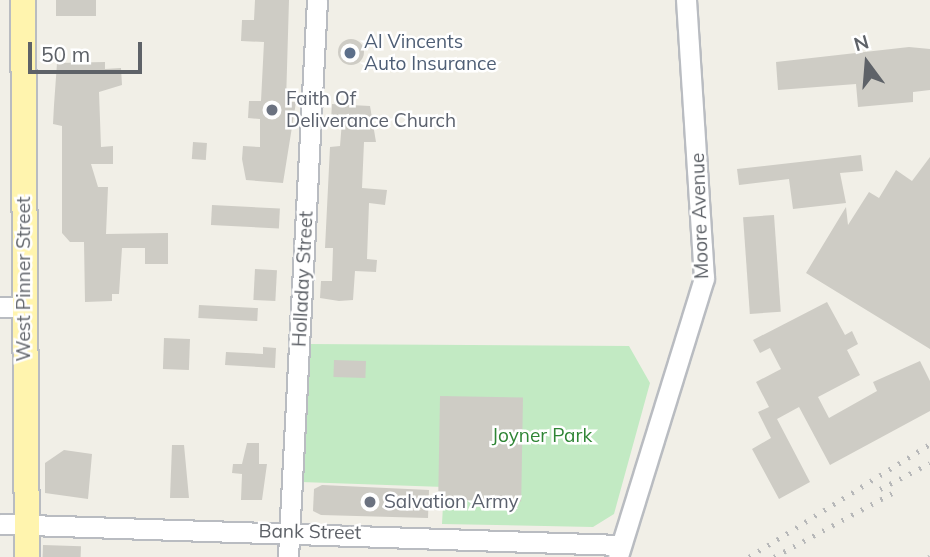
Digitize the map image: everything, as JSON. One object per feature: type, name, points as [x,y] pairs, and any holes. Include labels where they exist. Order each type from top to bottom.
[{"type":"main road","name":"West Pinner Street","points":[[23,0],[12,307],[27,557]]},
{"type":"street","name":"Holladay Street","points":[[288,557],[317,0]]},
{"type":"street","name":"Moore Avenue","points":[[619,551],[704,278],[686,0]]},
{"type":"street","name":"Bank Street","points":[[0,524],[289,532],[619,551]]},
{"type":"green space","name":"Joyner Park","points":[[307,344],[629,346],[650,383],[614,514],[593,527],[442,524],[444,487],[301,482]]},
{"type":"building","points":[[56,0],[96,0],[96,16],[56,16]]},
{"type":"building","points":[[255,0],[289,0],[286,102],[296,102],[283,183],[246,180],[242,159],[243,146],[260,147],[260,119],[248,118],[249,101],[261,101],[264,42],[241,41],[242,20],[254,20]]},
{"type":"building","name":"Al Vincents Auto Insurance","points":[[351,39],[360,43],[364,52],[360,61],[351,65],[342,61],[338,52],[342,43]]},
{"type":"building","points":[[909,47],[930,49],[930,90],[913,92],[913,102],[858,107],[856,84],[778,90],[776,62]]},
{"type":"building","points":[[105,62],[105,69],[121,68],[122,85],[99,92],[101,147],[113,146],[113,164],[91,164],[98,187],[108,187],[106,234],[168,233],[168,264],[145,264],[145,248],[122,248],[119,294],[112,294],[112,301],[85,302],[84,242],[70,242],[62,233],[62,126],[53,124],[57,63]]},
{"type":"building","points":[[332,104],[370,106],[376,142],[364,142],[362,188],[387,190],[385,205],[369,203],[367,259],[377,260],[376,272],[355,271],[353,300],[339,301],[320,298],[321,281],[332,281],[333,248],[325,248],[330,147],[340,146],[342,121],[331,120]]},
{"type":"building","points":[[193,142],[207,143],[206,160],[192,159]]},
{"type":"building","points":[[861,155],[863,171],[840,173],[846,203],[793,209],[789,179],[739,185],[737,169]]},
{"type":"building","points":[[930,157],[930,349],[806,273],[846,207],[848,225],[869,192],[879,198],[896,170],[912,181]]},
{"type":"building","points":[[212,205],[280,209],[279,229],[211,225]]},
{"type":"building","points":[[774,215],[781,312],[750,314],[743,217]]},
{"type":"building","points":[[255,269],[277,270],[275,301],[253,300]]},
{"type":"building","points":[[827,302],[845,335],[852,331],[858,344],[847,350],[860,375],[818,397],[829,418],[877,391],[873,382],[920,361],[930,381],[930,411],[830,465],[799,407],[777,419],[810,482],[779,499],[752,449],[771,438],[758,412],[769,407],[756,382],[781,369],[770,348],[760,353],[753,340]]},
{"type":"building","points":[[199,305],[258,308],[257,321],[198,318]]},
{"type":"building","points":[[164,338],[190,339],[189,370],[163,369]]},
{"type":"building","points":[[263,347],[276,348],[275,368],[225,365],[226,352],[263,354]]},
{"type":"building","points":[[334,360],[366,361],[365,378],[333,377]]},
{"type":"building","points":[[440,396],[523,397],[521,501],[438,500]]},
{"type":"building","points":[[247,443],[259,443],[259,464],[267,464],[262,500],[241,500],[242,474],[232,473],[233,464],[242,464]]},
{"type":"building","points":[[172,445],[184,445],[189,498],[170,498]]},
{"type":"building","points":[[64,450],[92,454],[88,499],[45,493],[45,463]]},
{"type":"building","name":"Salvation Army","points":[[322,485],[429,490],[428,518],[321,515],[313,511],[314,489]]},
{"type":"building","points":[[43,545],[81,546],[81,557],[43,557]]},
{"type":"railway","points":[[749,557],[930,444]]},
{"type":"railway","points":[[880,489],[930,463]]},
{"type":"railway","points":[[774,557],[896,491]]},
{"type":"place","name":"Al Vincents Auto Insurance","points":[[350,53]]},
{"type":"place","name":"Faith Of Deliverance Church","points":[[272,110]]},
{"type":"place","name":"Salvation Army","points":[[370,502]]}]
